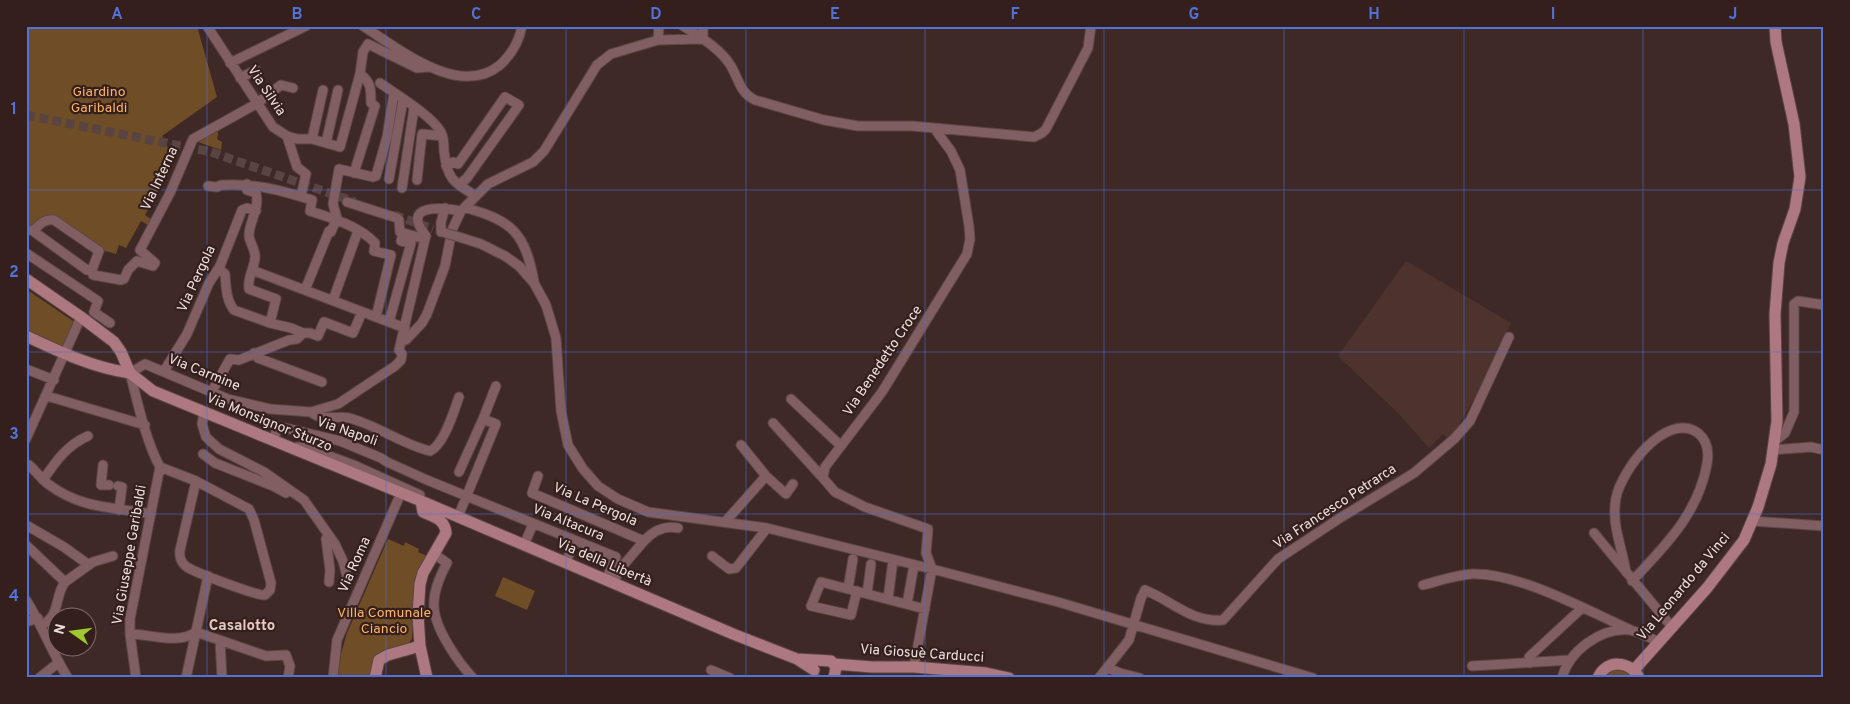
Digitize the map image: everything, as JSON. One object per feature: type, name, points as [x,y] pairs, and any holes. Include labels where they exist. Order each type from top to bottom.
[{"type":"main road","name":"Via Leonardo da Vinci","points":[[1636,674],[1659,642],[1707,588],[1744,540],[1758,507],[1774,445],[1777,421],[1775,314],[1779,262],[1783,243],[1795,209],[1800,177],[1794,124],[1776,42],[1775,26]]},
{"type":"main road","points":[[26,280],[81,316],[114,342],[130,372]]},
{"type":"main road","points":[[26,336],[65,354],[108,369],[130,372]]},
{"type":"main road","name":"Via Monsignor Sturzo","points":[[130,372],[153,391],[401,493]]},
{"type":"main road","name":"Via della Libertà","points":[[401,493],[419,499],[733,634],[797,659],[816,673]]},
{"type":"main road","points":[[419,499],[423,512],[442,521],[446,527],[446,533],[423,573],[420,584],[418,615],[420,646],[427,678]]},
{"type":"main road","points":[[376,678],[379,660],[388,655],[420,646]]},
{"type":"main road","name":"Via Giosuè Carducci","points":[[816,673],[827,660],[834,664],[872,667],[914,667],[986,673],[1009,678]]},
{"type":"main road","points":[[834,664],[836,671],[834,678],[846,678]]},
{"type":"main road","points":[[1598,678],[1605,668],[1612,664],[1627,666],[1636,674]]},
{"type":"street","name":"Via Silvia","points":[[207,26],[256,104],[273,127],[287,136]]},
{"type":"street","points":[[230,63],[306,26]]},
{"type":"street","points":[[362,26],[429,68]]},
{"type":"street","points":[[287,136],[297,139],[312,139],[340,147],[360,74],[363,52],[368,44],[418,68],[429,68],[466,77],[479,76],[494,70],[506,60],[514,49],[521,34],[522,26]]},
{"type":"street","points":[[658,40],[659,26]]},
{"type":"street","points":[[683,26],[721,54],[731,66],[741,89],[747,97],[755,100],[824,120],[858,126],[912,126],[1034,137],[1046,129],[1088,48],[1091,26]]},
{"type":"street","points":[[703,26],[703,39]]},
{"type":"street","points":[[402,340],[406,340],[422,323],[427,314],[445,266],[452,230],[463,210],[488,184],[533,162],[544,151],[597,65],[611,54],[658,40],[703,39]]},
{"type":"street","points":[[240,78],[256,70]]},
{"type":"street","points":[[354,173],[375,106],[371,102],[371,88],[366,79],[360,74]]},
{"type":"street","points":[[380,83],[432,120],[442,136],[446,166],[452,179],[476,196]]},
{"type":"street","points":[[256,104],[282,86],[293,88]]},
{"type":"street","points":[[312,139],[323,90]]},
{"type":"street","points":[[326,143],[338,90]]},
{"type":"street","points":[[306,290],[329,232],[331,232],[337,221],[333,204],[339,169],[373,177],[376,176],[387,137],[394,93]]},
{"type":"street","points":[[446,166],[453,162],[458,164],[506,97],[519,105],[467,178],[459,185]]},
{"type":"street","points":[[388,179],[404,100]]},
{"type":"street","name":"Via Interna","points":[[90,272],[121,280],[124,279],[131,267],[138,261],[153,266],[156,263],[140,250],[170,193],[193,139],[256,104]]},
{"type":"street","points":[[402,188],[414,108]]},
{"type":"street","name":"Via Benedetto Croce","points":[[823,478],[825,466],[882,392],[967,254],[970,239],[960,170],[951,151],[934,128]]},
{"type":"street","points":[[417,180],[422,134],[442,136]]},
{"type":"street","points":[[287,136],[297,167],[306,174],[302,196]]},
{"type":"street","points":[[247,184],[247,190],[256,193],[256,211],[249,238],[255,253],[255,260],[248,289],[276,299],[270,323]]},
{"type":"street","points":[[208,186],[247,184],[302,196],[312,200],[310,211],[368,235],[375,243],[374,251],[391,255],[376,317]]},
{"type":"street","points":[[347,202],[397,218],[399,220],[399,229],[403,234],[425,239],[426,236],[418,224],[418,217],[424,210],[430,208],[463,210],[504,222],[519,235],[527,252],[534,283]]},
{"type":"street","name":"Via Pergola","points":[[164,371],[186,334],[209,283],[219,269],[242,210],[245,208],[256,211]]},
{"type":"street","points":[[445,208],[440,231],[494,250],[519,266],[534,283],[546,304],[556,338],[561,411],[568,445],[583,469],[598,486],[618,499],[648,512],[767,528],[932,569],[1058,602],[1313,678]]},
{"type":"street","points":[[54,220],[100,251],[90,272],[30,230],[45,221],[54,220]]},
{"type":"street","points":[[333,300],[358,230]]},
{"type":"street","points":[[389,322],[411,243],[402,241],[403,234]]},
{"type":"street","name":"Via Carmine","points":[[130,372],[145,364],[211,393],[270,409],[311,412],[338,404],[401,360],[402,354],[399,350],[405,328],[406,314],[425,239]]},
{"type":"street","points":[[26,252],[98,301],[94,312],[110,324]]},
{"type":"street","points":[[519,266],[524,262],[527,252]]},
{"type":"street","points":[[219,269],[225,274],[228,297],[234,310],[303,333],[318,336],[324,322],[353,333],[362,312]]},
{"type":"street","points":[[252,270],[405,328]]},
{"type":"street","points":[[1774,445],[1785,433],[1794,412],[1794,304],[1798,301],[1824,304]]},
{"type":"street","points":[[26,440],[81,316]]},
{"type":"street","points":[[211,393],[230,359],[239,360],[289,340],[297,339],[303,333]]},
{"type":"street","name":"Via Francesco Petrarca","points":[[1098,678],[1108,668],[1128,640],[1141,598],[1146,590],[1163,598],[1191,616],[1211,621],[1223,620],[1278,559],[1340,518],[1414,473],[1454,439],[1470,421],[1509,337]]},
{"type":"street","points":[[254,353],[258,358],[322,382]]},
{"type":"street","points":[[26,369],[54,380]]},
{"type":"street","points":[[130,372],[155,459],[160,466],[196,481],[249,509],[254,520],[271,584],[270,590],[264,595],[261,596],[208,576],[182,563],[180,550],[196,481]]},
{"type":"street","points":[[459,472],[484,419],[496,386]]},
{"type":"street","points":[[47,396],[145,425]]},
{"type":"street","points":[[311,412],[317,417],[326,419],[348,418],[425,450],[433,450],[447,426],[459,397]]},
{"type":"street","points":[[791,399],[841,446]]},
{"type":"street","points":[[204,413],[202,424],[206,437],[219,449],[264,472],[304,500],[335,544],[343,561],[347,577]]},
{"type":"street","points":[[458,517],[496,424],[484,419]]},
{"type":"street","points":[[772,423],[835,492],[865,507],[928,529],[926,553],[932,569],[914,667]]},
{"type":"street","name":"Via Napoli","points":[[278,443],[277,429],[281,427],[294,429],[340,442],[418,476]]},
{"type":"street","points":[[1626,572],[1614,524],[1616,497],[1620,484],[1650,443],[1660,435],[1674,429],[1688,429],[1698,433],[1705,441],[1708,454],[1705,476],[1698,498],[1670,542],[1632,581]]},
{"type":"street","points":[[43,480],[67,448],[77,440],[88,436]]},
{"type":"street","points":[[278,443],[305,448],[356,466],[419,499],[427,480]]},
{"type":"street","points":[[741,445],[766,476],[786,494],[793,484]]},
{"type":"street","points":[[1774,445],[1811,447],[1824,450]]},
{"type":"street","points":[[203,454],[215,463],[273,486],[290,496],[295,494]]},
{"type":"street","points":[[29,465],[43,480],[64,495],[80,502],[96,507],[151,514]]},
{"type":"street","points":[[102,465],[101,485],[116,486],[120,510]]},
{"type":"street","name":"Via Giuseppe Garibaldi","points":[[136,678],[130,634],[130,619],[160,466]]},
{"type":"street","name":"Via Altacura","points":[[418,476],[468,495],[487,505],[616,558],[609,582]]},
{"type":"street","name":"Via La Pergola","points":[[538,476],[532,493],[644,541],[609,582]]},
{"type":"street","points":[[724,522],[766,476]]},
{"type":"street","name":"Via Roma","points":[[332,678],[337,640],[401,493]]},
{"type":"street","points":[[1752,521],[1824,526]]},
{"type":"street","points":[[524,545],[533,524]]},
{"type":"street","points":[[26,525],[64,547],[89,565]]},
{"type":"street","points":[[644,541],[661,529],[678,528]]},
{"type":"street","points":[[712,556],[729,569],[736,568],[767,528]]},
{"type":"street","points":[[1594,533],[1672,628]]},
{"type":"street","points":[[328,534],[326,539],[330,570],[329,582]]},
{"type":"street","points":[[566,563],[574,541]]},
{"type":"street","points":[[26,546],[65,582]]},
{"type":"street","points":[[434,554],[447,563],[434,597],[436,620],[453,652],[473,678]]},
{"type":"street","points":[[26,622],[50,621],[55,613],[62,586],[65,582],[93,562],[114,556]]},
{"type":"street","points":[[853,559],[852,590],[851,615],[811,606],[821,582],[852,590],[867,594],[888,599],[925,609]]},
{"type":"street","points":[[888,599],[893,560]]},
{"type":"street","points":[[867,594],[871,564]]},
{"type":"street","points":[[907,604],[914,565]]},
{"type":"street","points":[[1423,585],[1473,574],[1492,576],[1534,586],[1659,642]]},
{"type":"street","points":[[186,678],[208,576]]},
{"type":"street","points":[[26,600],[40,621],[58,663],[68,678]]},
{"type":"street","points":[[1530,663],[1529,657],[1582,608]]},
{"type":"street","points":[[1562,678],[1570,660],[1592,640],[1611,631],[1631,630]]},
{"type":"street","points":[[130,634],[146,634],[160,638],[190,636],[196,632]]},
{"type":"street","points":[[196,632],[266,656],[286,655],[290,666],[288,678]]},
{"type":"street","points":[[220,640],[222,678]]},
{"type":"street","points":[[1472,666],[1570,660]]},
{"type":"street","points":[[40,678],[58,663]]},
{"type":"street","points":[[1108,668],[1140,678]]},
{"type":"street","points":[[711,670],[730,678]]},
{"type":"shaded area","points":[[1406,261],[1511,323],[1484,382],[1450,440],[1443,434],[1429,448],[1398,413],[1338,356]]},
{"type":"green space","name":"Giardino Garibaldi","points":[[26,26],[197,26],[217,97],[162,136],[168,148],[172,147],[177,155],[145,215],[151,219],[148,225],[141,221],[126,248],[119,245],[116,254],[102,250],[47,216],[30,226],[26,224]]},
{"type":"green space","points":[[217,128],[217,139],[222,142],[221,150],[195,141]]},
{"type":"green space","points":[[26,289],[73,321],[64,347],[26,333]]},
{"type":"green space","name":"Villa Comunale Ciancio","points":[[388,539],[404,546],[405,542],[419,549],[418,552],[429,557],[416,575],[412,639],[404,645],[378,654],[374,659],[371,678],[338,678],[341,654],[347,633]]},
{"type":"green space","points":[[503,577],[535,591],[527,610],[495,596]]},
{"type":"green space","points":[[1618,669],[1628,673],[1632,678],[1603,678],[1612,670]]},
{"type":"tunnel","points":[[26,115],[211,152],[355,202]]},
{"type":"tunnel","points":[[394,215],[433,229]]},
{"type":"district","name":"Casalotto","points":[[242,626]]}]
